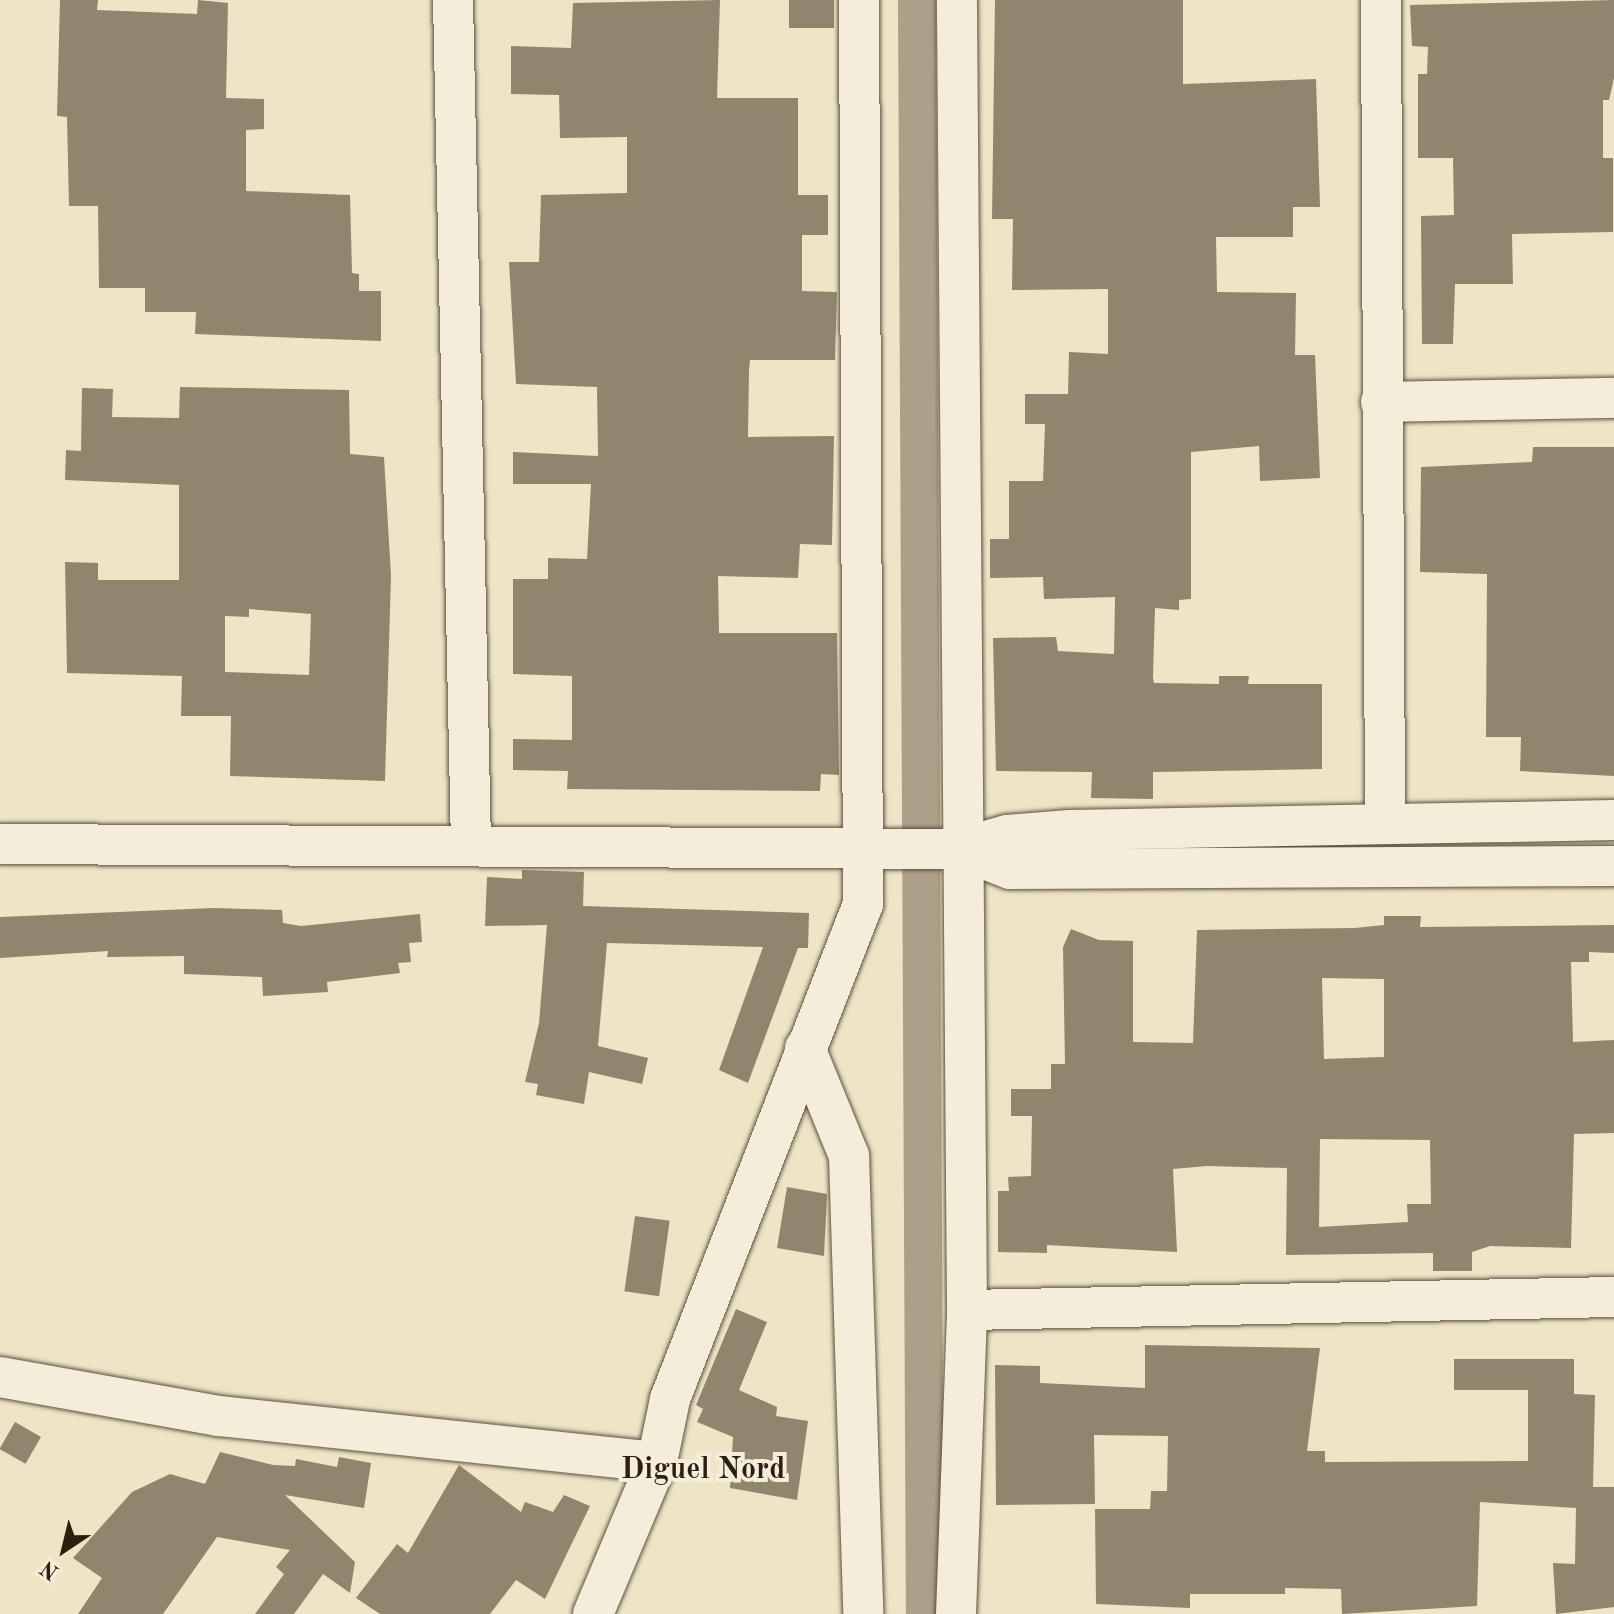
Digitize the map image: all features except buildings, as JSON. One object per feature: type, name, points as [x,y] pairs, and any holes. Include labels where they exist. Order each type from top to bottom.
[{"type":"street","points":[[453,0],[471,845]]},
{"type":"street","points":[[593,1614],[657,1462],[670,1399],[863,904],[874,848],[859,0]]},
{"type":"street","points":[[956,1614],[967,1310],[950,849],[957,0]]},
{"type":"street","points":[[1381,0],[1385,818]]},
{"type":"street","points":[[1381,402],[1614,398]]},
{"type":"street","points":[[0,844],[950,849],[1007,835],[1070,830],[1385,818],[1614,820]]},
{"type":"street","points":[[950,849],[1010,869],[1614,866]]},
{"type":"street","points":[[805,1048],[849,1156],[863,1614]]},
{"type":"street","points":[[967,1310],[1614,1297]]},
{"type":"street","points":[[0,1377],[219,1416],[657,1462]]},
{"type":"waterway","points":[[917,0],[925,1614]]},
{"type":"district","name":"Diguel Nord","points":[[703,1470]]}]
